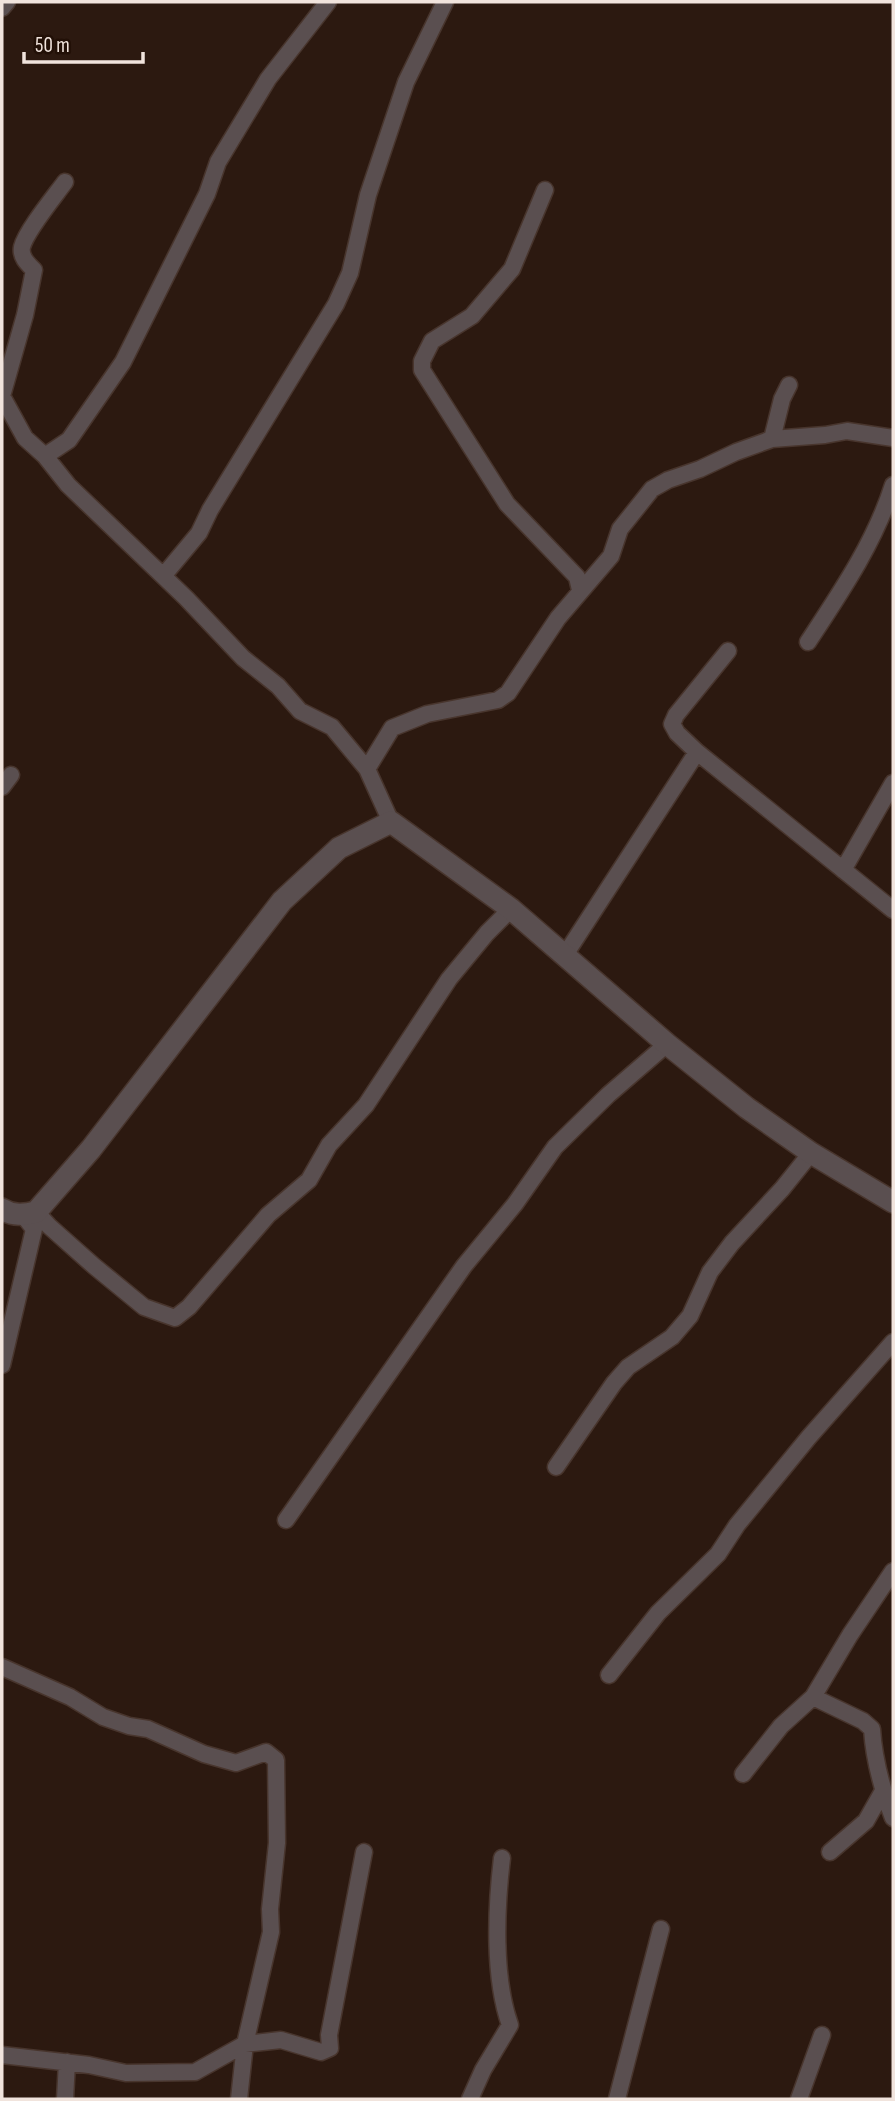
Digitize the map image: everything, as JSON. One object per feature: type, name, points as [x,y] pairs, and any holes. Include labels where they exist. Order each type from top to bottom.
[{"type":"street","points":[[2,8],[7,2]]},
{"type":"street","points":[[45,456],[69,440],[123,362],[202,205],[218,162],[268,79],[328,2]]},
{"type":"street","points":[[164,575],[199,533],[210,510],[336,304],[350,274],[368,195],[406,82],[445,2]]},
{"type":"street","points":[[65,182],[28,235],[22,249],[24,260],[34,270],[25,314],[2,396],[25,438],[45,456],[68,485],[164,575],[243,658],[278,686],[300,711],[332,727],[367,769],[391,822],[510,909],[667,1044],[747,1108],[811,1153],[893,1202]]},
{"type":"street","points":[[545,190],[512,269],[472,316],[432,341],[422,361],[422,370],[507,503],[578,577],[580,590]]},
{"type":"street","points":[[772,439],[782,400],[789,385]]},
{"type":"street","points":[[367,769],[392,728],[427,714],[498,700],[508,693],[558,618],[611,556],[620,529],[653,489],[668,480],[772,439],[847,431],[893,438]]},
{"type":"street","points":[[808,642],[850,579],[885,512],[893,485]]},
{"type":"street","points":[[728,651],[676,715],[672,724],[677,733],[893,909]]},
{"type":"street","points":[[565,955],[697,752]]},
{"type":"street","points":[[843,870],[893,783]]},
{"type":"street","points":[[30,1214],[91,1149],[282,901],[339,848],[391,822]]},
{"type":"street","points":[[2,1209],[7,1213],[30,1214],[144,1307],[175,1318],[203,1292],[268,1215],[309,1180],[329,1146],[366,1105],[449,979],[510,909]]},
{"type":"street","points":[[286,1520],[464,1266],[515,1204],[555,1147],[608,1095],[667,1044]]},
{"type":"street","points":[[556,1466],[628,1367],[672,1337],[690,1316],[709,1272],[811,1153]]},
{"type":"street","points":[[2,1365],[34,1229],[30,1214]]},
{"type":"street","points":[[608,1675],[658,1613],[718,1553],[737,1525],[809,1437],[893,1342]]},
{"type":"street","points":[[743,1774],[781,1726],[813,1697],[850,1634],[893,1571]]},
{"type":"street","points":[[2,1667],[70,1697],[103,1717],[148,1730],[204,1754],[236,1763],[266,1752],[276,1760],[277,1843],[270,1909],[271,1931],[245,2044],[239,2099]]},
{"type":"street","points":[[813,1697],[863,1721],[872,1729],[874,1754],[893,1818]]},
{"type":"street","points":[[830,1852],[866,1821],[883,1791]]},
{"type":"street","points":[[2,2055],[89,2065],[127,2073],[195,2072],[245,2044],[281,2040],[321,2052],[330,2048],[328,2035],[364,1852]]},
{"type":"street","points":[[470,2099],[483,2070],[510,2025],[501,1988],[498,1898],[502,1857]]},
{"type":"street","points":[[617,2099],[661,1929]]},
{"type":"street","points":[[799,2099],[822,2035]]},
{"type":"street","points":[[65,2099],[67,2062]]}]
